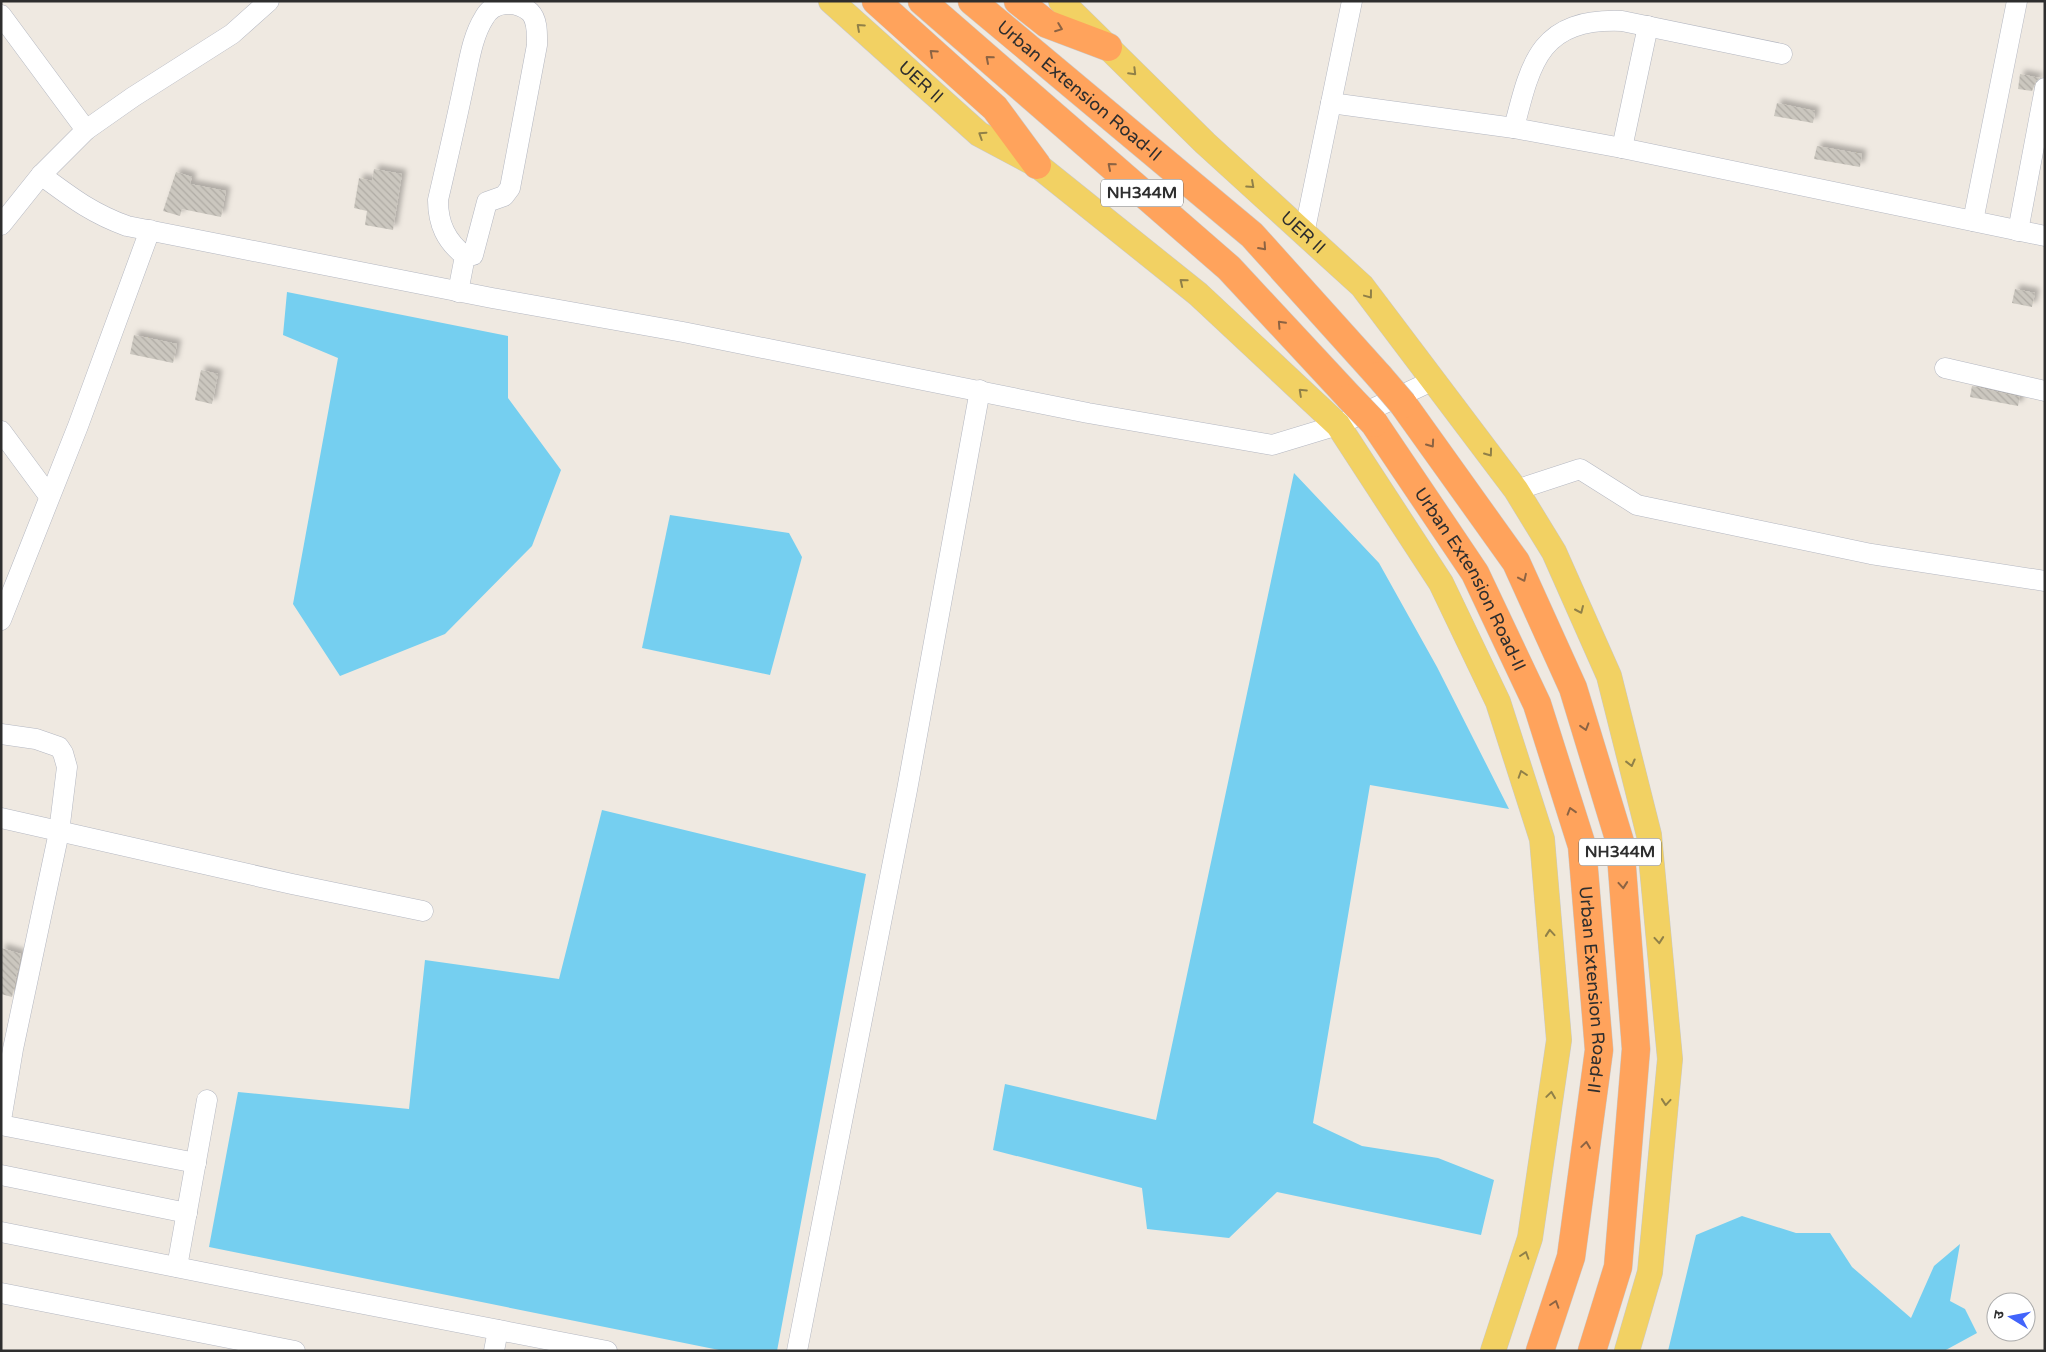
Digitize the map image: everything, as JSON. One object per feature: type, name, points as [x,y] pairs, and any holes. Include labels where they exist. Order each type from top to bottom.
[{"type":"highway","points":[[876,1],[995,108],[1037,165]]},
{"type":"highway","name":"Urban Extension Road-II","points":[[922,1],[1229,268],[1363,411],[1475,573],[1537,704],[1582,846],[1599,1050],[1571,1257],[1540,1351]]},
{"type":"highway","name":"Urban Extension Road-II","points":[[972,1],[1252,235],[1401,400],[1516,562],[1573,688],[1620,842],[1636,1049],[1618,1267],[1592,1351]]},
{"type":"highway","points":[[1018,1],[1047,24],[1108,47]]},
{"type":"main road","name":"UER II","points":[[831,1],[979,134],[1037,165],[1198,294],[1338,425],[1441,583],[1498,702],[1542,839],[1560,1040],[1530,1238],[1493,1351]]},
{"type":"main road","name":"UER II","points":[[1061,1],[1204,143],[1362,286],[1516,490],[1554,552],[1609,676],[1650,835],[1670,1059],[1650,1272],[1627,1351]]},
{"type":"street","points":[[1,225],[41,175],[86,130],[133,97],[232,34],[270,1]]},
{"type":"street","points":[[1304,234],[1352,1]]},
{"type":"street","points":[[1973,221],[2017,1]]},
{"type":"street","points":[[512,3],[522,6],[531,13],[536,23],[537,44],[510,188],[504,196],[487,202],[472,255],[465,256],[452,244],[441,226],[438,214],[438,200],[476,34],[490,9],[512,3]]},
{"type":"street","points":[[1,15],[86,130]]},
{"type":"street","points":[[1514,128],[1525,85],[1533,65],[1546,45],[1560,31],[1598,20],[1622,21],[1782,54]]},
{"type":"street","points":[[1622,148],[1648,26]]},
{"type":"street","points":[[2018,231],[2045,88]]},
{"type":"street","points":[[1331,103],[1514,128],[1622,148],[2045,236]]},
{"type":"street","points":[[41,175],[86,208],[102,217],[127,226],[458,292],[683,332],[1088,413],[1272,445],[1338,425],[1363,411],[1401,400],[1434,380]]},
{"type":"street","points":[[1,620],[78,426],[150,230]]},
{"type":"street","points":[[458,292],[465,256]]},
{"type":"street","points":[[1945,368],[2045,391]]},
{"type":"street","points":[[797,1351],[907,790],[980,390]]},
{"type":"street","points":[[1,431],[49,496]]},
{"type":"street","points":[[1516,490],[1580,470],[1637,505],[1871,554],[2045,581]]},
{"type":"street","points":[[1,734],[48,742],[59,747],[68,767],[58,832],[7,1047],[1,1120]]},
{"type":"street","points":[[1,818],[292,884],[423,911]]},
{"type":"street","points":[[177,1266],[207,1100]]},
{"type":"street","points":[[1,1125],[196,1163]]},
{"type":"street","points":[[1,1175],[187,1214]]},
{"type":"street","points":[[1,1232],[607,1351]]},
{"type":"street","points":[[1,1293],[295,1351]]},
{"type":"street","points":[[494,1351],[498,1330]]},
{"type":"water","points":[[287,292],[508,336],[508,398],[561,470],[532,546],[445,634],[340,676],[293,604],[338,358],[283,335]]},
{"type":"water","points":[[1294,473],[1379,563],[1437,667],[1509,809],[1370,785],[1313,1123],[1362,1146],[1438,1158],[1494,1180],[1481,1235],[1277,1192],[1229,1238],[1147,1229],[1142,1188],[993,1150],[1005,1084],[1156,1120]]},
{"type":"water","points":[[670,515],[789,533],[802,557],[770,675],[642,648]]},
{"type":"water","points":[[602,810],[866,874],[777,1351],[724,1351],[209,1247],[238,1092],[409,1109],[425,960],[559,979]]},
{"type":"water","points":[[1742,1216],[1796,1233],[1830,1233],[1852,1267],[1911,1318],[1934,1266],[1960,1244],[1950,1301],[1965,1309],[1977,1333],[1944,1351],[1668,1351],[1696,1235]]},
{"type":"building","points":[[2020,74],[2040,78],[2036,81],[2032,91],[2018,89]]},
{"type":"building","points":[[1777,103],[1815,111],[1813,123],[1774,116]]},
{"type":"building","points":[[1817,146],[1862,154],[1860,167],[1814,159]]},
{"type":"building","points":[[374,169],[402,174],[393,230],[365,225],[367,211],[354,208],[359,178],[372,181]]},
{"type":"building","points":[[176,172],[192,177],[190,184],[226,191],[221,217],[182,209],[180,216],[163,211]]},
{"type":"building","points":[[2015,289],[2035,293],[2032,307],[2012,303]]},
{"type":"building","points":[[134,335],[177,344],[173,363],[130,354]]},
{"type":"building","points":[[201,370],[218,374],[212,404],[195,400]]},
{"type":"building","points":[[1972,386],[2020,397],[2018,406],[1970,397]]},
{"type":"building","points":[[1,948],[21,954],[12,997],[1,994]]}]
